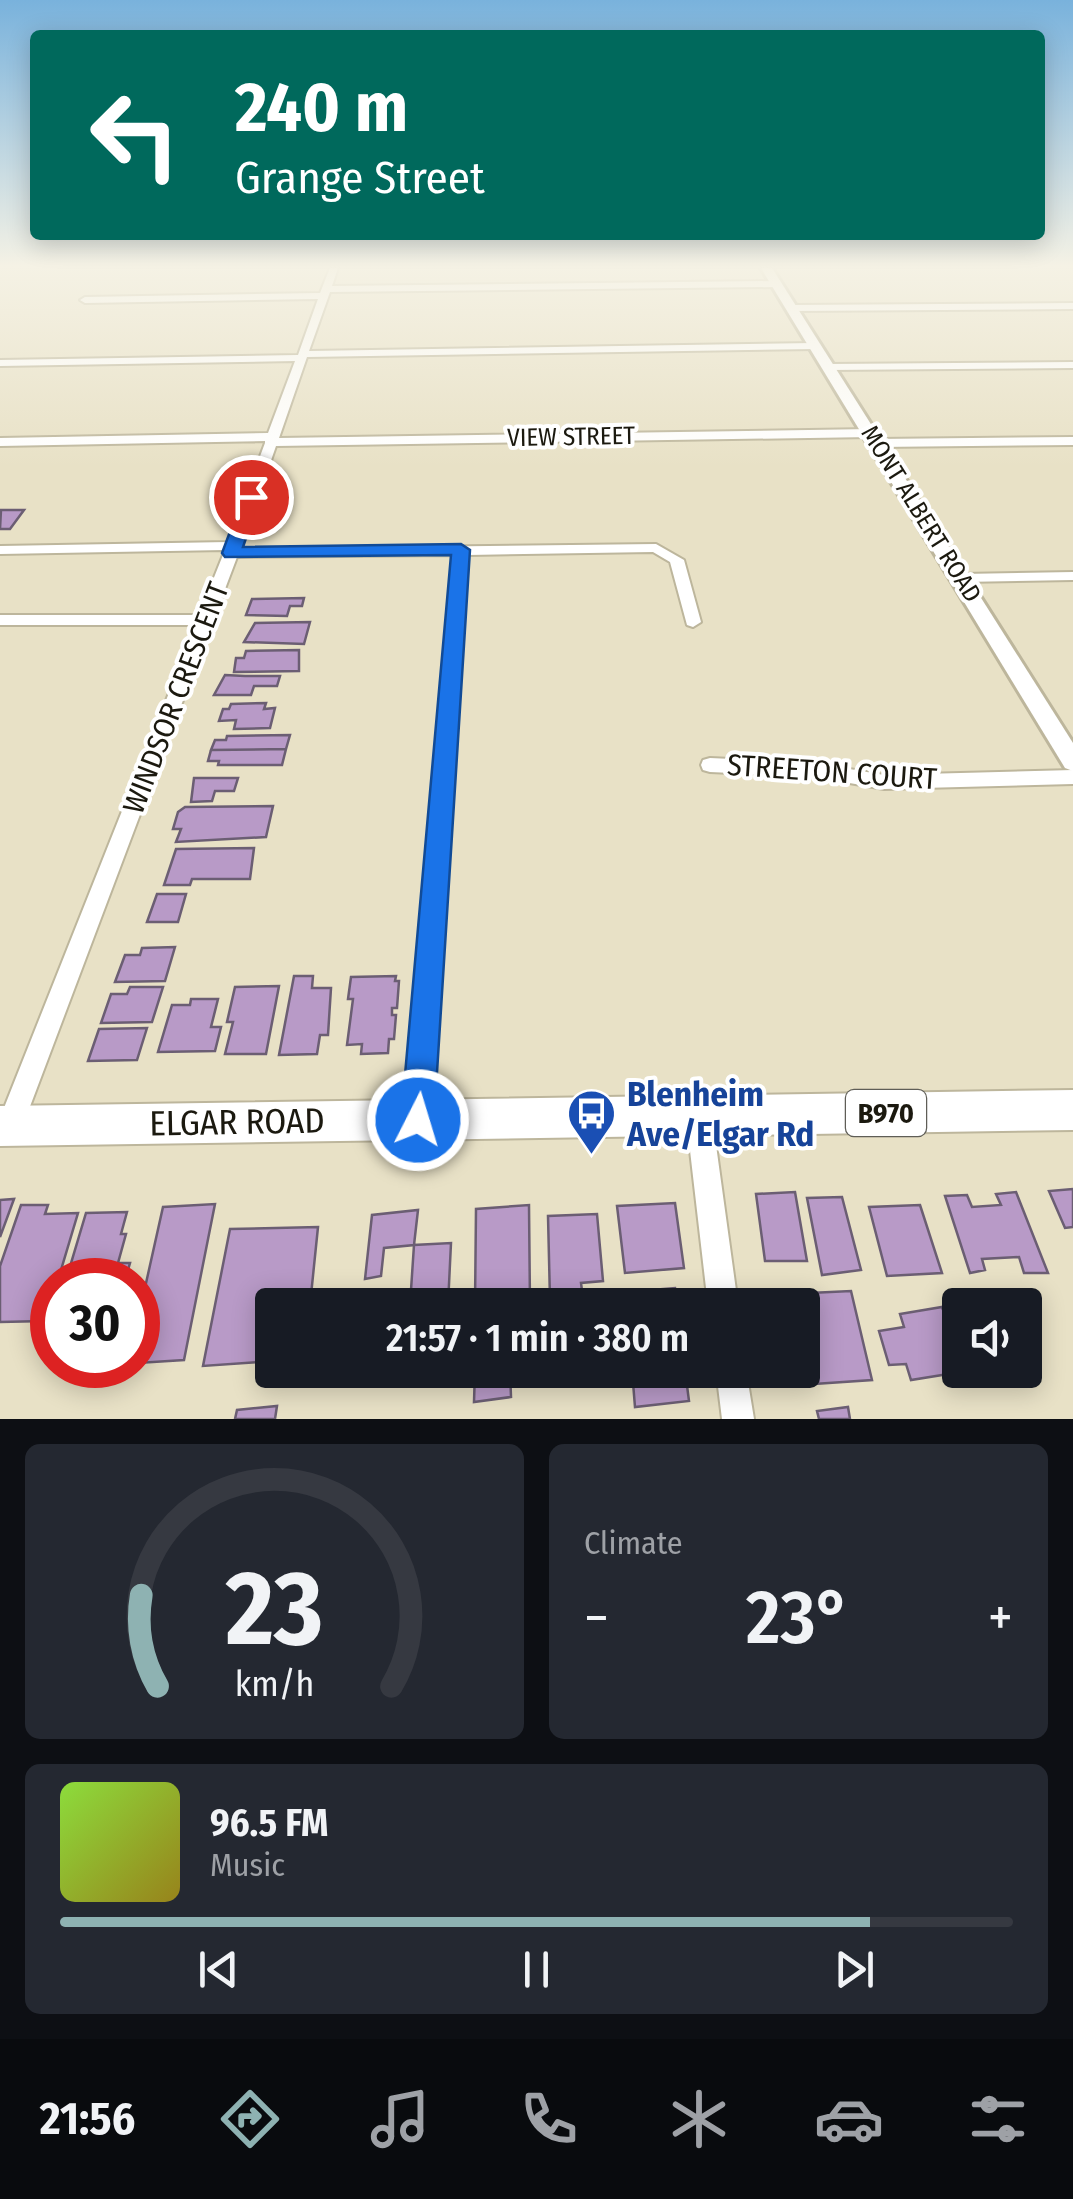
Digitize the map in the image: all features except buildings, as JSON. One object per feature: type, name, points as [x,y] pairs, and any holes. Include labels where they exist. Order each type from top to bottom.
[{"type":"main road","name":"MONT ALBERT ROAD","points":[[808,334],[1070,753]]},
{"type":"main road","name":"ELGAR ROAD","points":[[5,1126],[1073,1110]]},
{"type":"street","name":"WINDSOR CRESCENT","points":[[5,1126],[206,620],[310,334]]},
{"type":"street","points":[[0,363],[815,346]]},
{"type":"street","points":[[828,366],[1073,365]]},
{"type":"street","name":"VIEW STREET","points":[[0,442],[874,438],[1073,441]]},
{"type":"street","points":[[0,550],[656,548],[677,560],[693,622]]},
{"type":"street","points":[[418,1120],[461,550]]},
{"type":"street","points":[[961,578],[1073,576]]},
{"type":"street","points":[[0,620],[206,620]]},
{"type":"street","name":"STREETON COURT","points":[[710,765],[815,770],[884,782],[1073,777]]},
{"type":"street","points":[[698,1116],[721,1288]]},
{"type":"street","points":[[734,1388],[738,1419]]},
{"type":"place","name":"Blenheim Ave/Elgar Rd","points":[[592,1156]]},
{"type":"route","points":[[251,497],[231,553],[461,550],[418,1120]]}]
